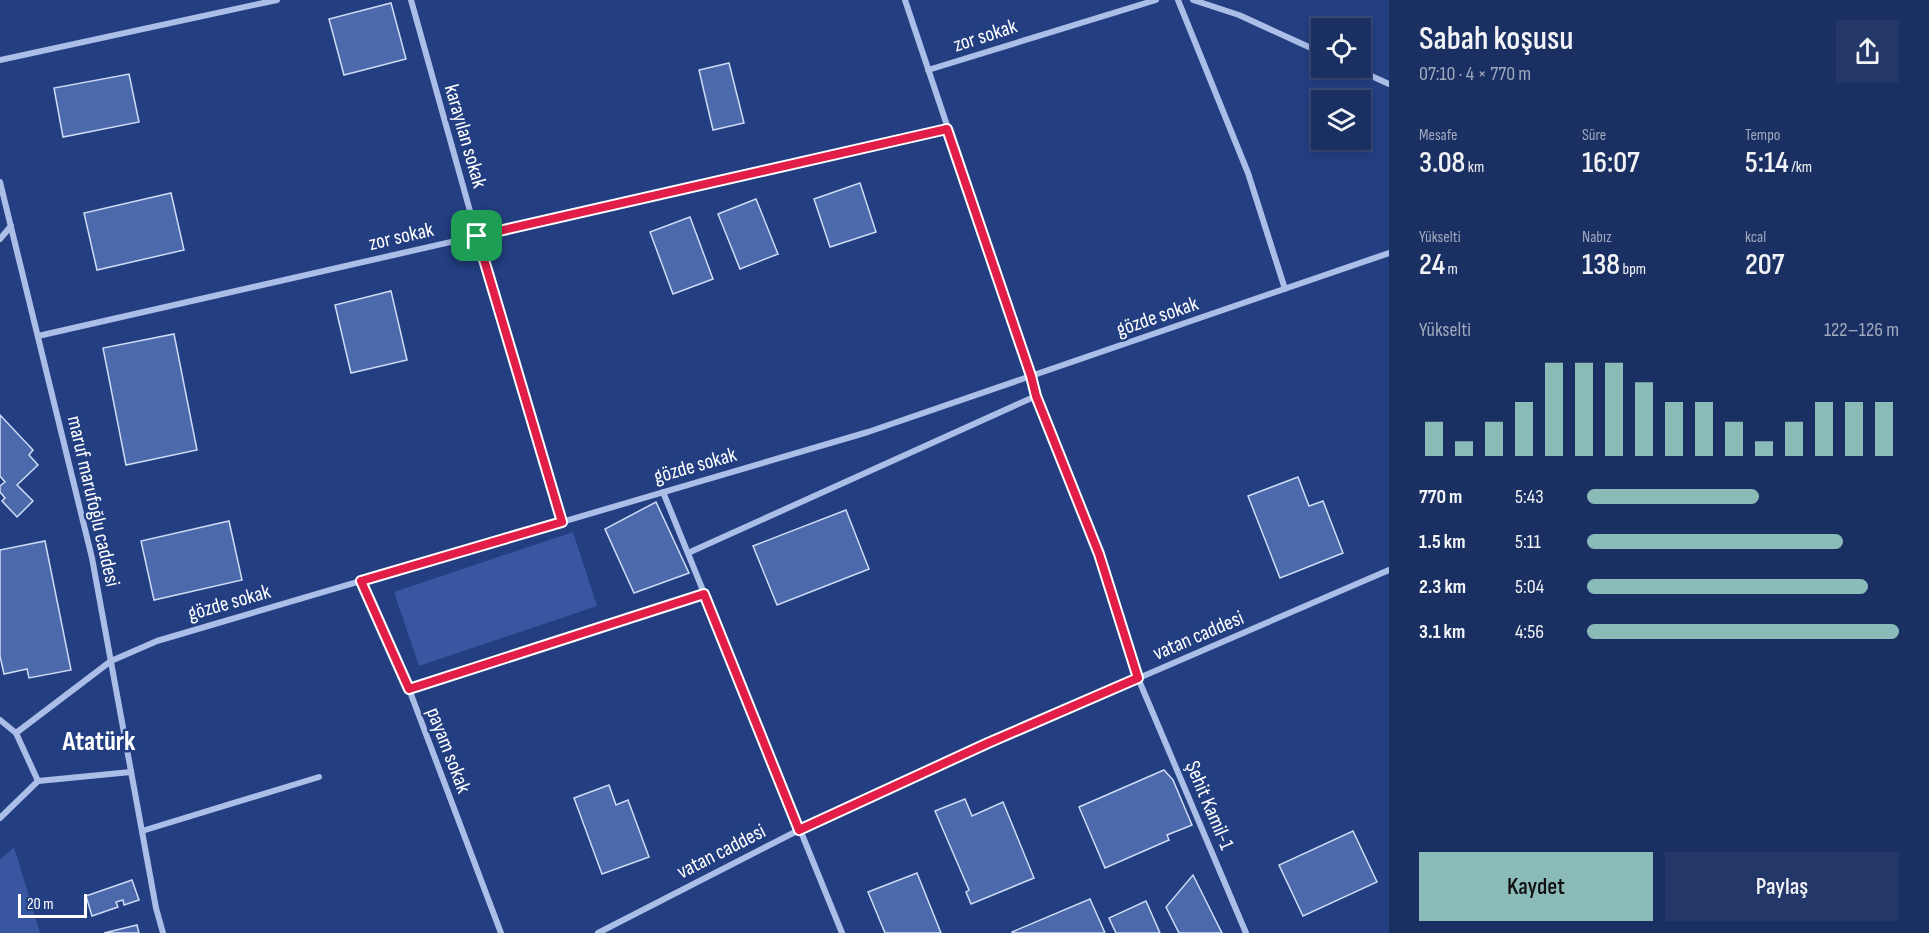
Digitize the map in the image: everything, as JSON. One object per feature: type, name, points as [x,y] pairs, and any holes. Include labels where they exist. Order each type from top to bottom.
[{"type":"street","points":[[0,60],[277,0]]},
{"type":"street","name":"karayılan sokak","points":[[411,0],[477,236],[562,522]]},
{"type":"street","name":"Şehit Kamil-1","points":[[905,0],[1036,396],[1099,554],[1138,678],[1246,933]]},
{"type":"street","name":"zor sokak","points":[[928,70],[1156,0]]},
{"type":"street","points":[[1178,0],[1248,173],[1285,289]]},
{"type":"street","points":[[1193,0],[1239,15],[1311,48]]},
{"type":"street","points":[[1371,76],[1389,84]]},
{"type":"street","name":"zor sokak","points":[[38,336],[947,129]]},
{"type":"street","name":"maruf marufoğlu caddesi","points":[[0,182],[92,558],[156,908],[163,933]]},
{"type":"street","points":[[0,239],[11,226]]},
{"type":"street","name":"gözde sokak","points":[[16,733],[111,661],[157,641],[868,432],[1389,253]]},
{"type":"street","points":[[688,554],[1036,396]]},
{"type":"street","points":[[663,492],[842,933]]},
{"type":"street","name":"vatan caddesi","points":[[598,933],[799,830],[988,743],[1389,570]]},
{"type":"street","name":"payam sokak","points":[[361,581],[409,689],[501,933]]},
{"type":"street","points":[[409,689],[704,594]]},
{"type":"street","points":[[0,720],[16,733],[38,781]]},
{"type":"street","points":[[0,818],[38,781],[131,772]]},
{"type":"street","points":[[142,831],[319,777]]},
{"type":"shaded area","points":[[573,532],[597,606],[419,666],[394,592]]},
{"type":"shaded area","points":[[14,847],[40,933],[0,933],[0,860]]},
{"type":"building","points":[[391,3],[406,59],[344,75],[329,19]]},
{"type":"building","points":[[729,63],[744,123],[713,130],[699,70]]},
{"type":"building","points":[[129,74],[139,122],[63,137],[54,88]]},
{"type":"building","points":[[860,183],[876,232],[830,247],[814,199]]},
{"type":"building","points":[[171,193],[184,250],[97,270],[84,213]]},
{"type":"building","points":[[756,199],[778,254],[740,269],[718,214]]},
{"type":"building","points":[[690,217],[713,279],[673,294],[650,232]]},
{"type":"building","points":[[391,291],[407,360],[351,373],[335,305]]},
{"type":"building","points":[[174,334],[197,450],[126,465],[103,348]]},
{"type":"building","points":[[0,415],[33,450],[29,455],[38,465],[17,485],[33,501],[17,517],[2,501],[5,498],[0,492],[0,486],[5,482],[0,476]]},
{"type":"building","points":[[1298,477],[1309,506],[1323,501],[1343,553],[1280,578],[1248,496]]},
{"type":"building","points":[[656,502],[689,573],[634,593],[605,529]]},
{"type":"building","points":[[846,510],[869,569],[777,605],[753,546]]},
{"type":"building","points":[[229,521],[242,580],[154,600],[141,541]]},
{"type":"building","points":[[45,541],[71,670],[29,678],[27,669],[4,674],[0,656],[0,550]]},
{"type":"building","points":[[1164,770],[1173,780],[1192,825],[1167,835],[1169,840],[1105,868],[1079,807]]},
{"type":"building","points":[[609,785],[616,805],[628,800],[649,857],[602,874],[574,798]]},
{"type":"building","points":[[965,799],[972,816],[1003,802],[1034,878],[971,904],[966,892],[969,890],[935,811]]},
{"type":"building","points":[[1353,831],[1377,882],[1303,916],[1279,865]]},
{"type":"building","points":[[917,873],[941,933],[885,933],[868,892]]},
{"type":"building","points":[[1193,875],[1222,933],[1179,933],[1166,907]]},
{"type":"building","points":[[132,880],[139,900],[124,905],[123,900],[116,902],[118,907],[92,916],[86,896]]},
{"type":"building","points":[[1090,899],[1105,933],[1012,932]]},
{"type":"building","points":[[1146,901],[1160,933],[1116,933],[1109,918]]},
{"type":"building","points":[[137,925],[139,933],[104,933]]},
{"type":"district","name":"Atatürk","points":[[99,741]]},
{"type":"route","points":[[947,129],[1036,396],[1099,554],[1138,678],[988,743],[799,830],[704,594],[409,689],[361,581],[562,522],[477,236],[947,129]]}]
